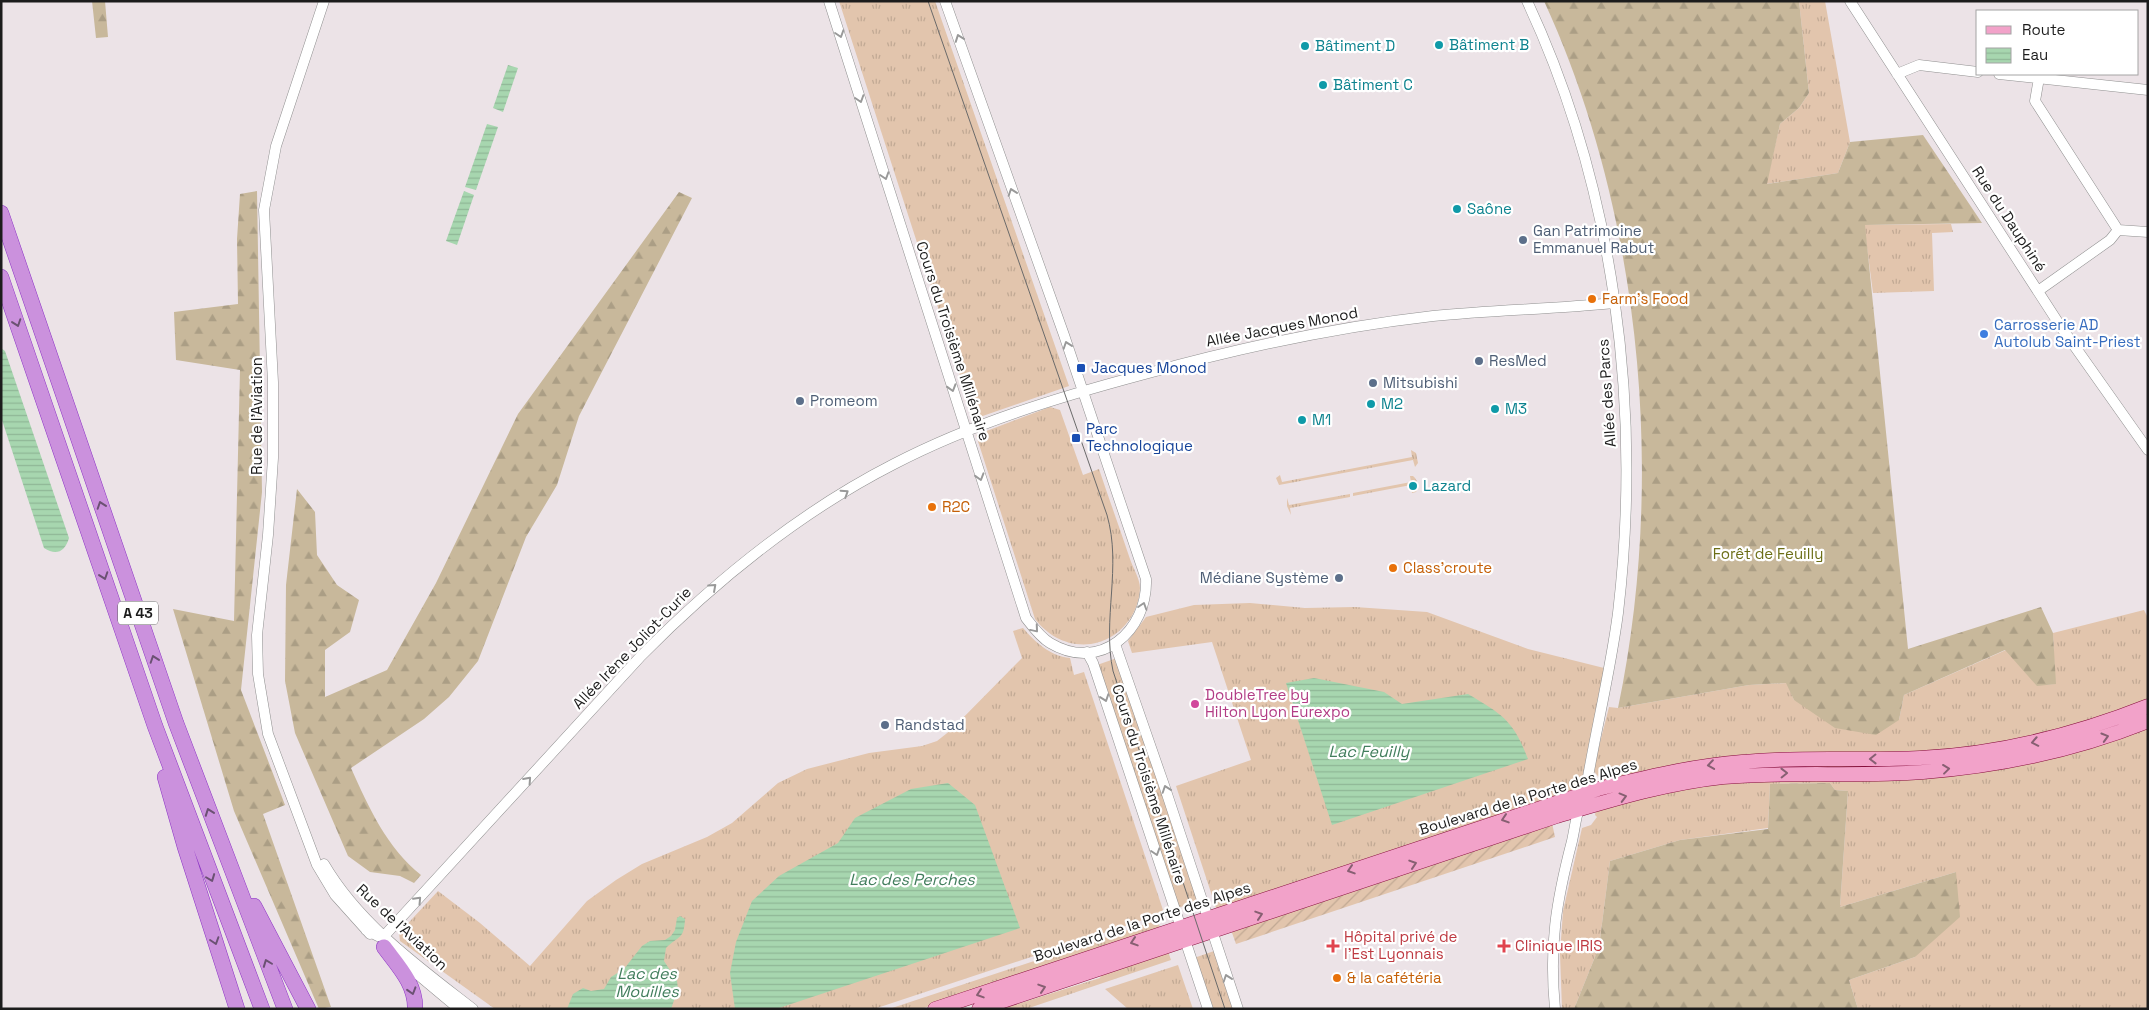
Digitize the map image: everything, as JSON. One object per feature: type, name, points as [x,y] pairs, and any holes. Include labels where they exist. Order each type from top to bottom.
[{"type":"highway","name":"A 43","points":[[1,213],[137,611],[218,837],[285,1009]]},
{"type":"highway","name":"A 43","points":[[1,277],[155,726],[262,1009]]},
{"type":"highway","points":[[155,726],[171,801],[237,1009]]},
{"type":"highway","points":[[218,837],[308,1009]]},
{"type":"highway","points":[[385,941],[410,983],[414,994],[415,1009]]},
{"type":"main road","name":"Boulevard de la Porte des Alpes","points":[[935,1009],[1180,926],[1585,794],[1677,770],[1744,761],[1921,758],[1984,751],[2044,740],[2107,722],[2148,706]]},
{"type":"main road","name":"Boulevard de la Porte des Alpes","points":[[979,1009],[1576,810],[1635,794],[1720,777],[1782,773],[1923,772],[1987,764],[2047,754],[2115,734],[2148,721]]},
{"type":"street","name":"Rue de l'Aviation","points":[[324,1],[276,146],[266,189],[263,231],[272,373],[273,458],[268,535],[257,634],[258,674],[268,734],[317,865],[335,895],[366,930],[385,941],[472,1009]]},
{"type":"street","name":"Cours du Troisième Millénaire","points":[[829,1],[1026,618],[1041,636],[1052,644],[1069,651],[1087,652],[1115,644],[1124,638],[1138,620],[1145,604],[1146,579],[945,1]]},
{"type":"street","name":"Allée des Parcs","points":[[1527,1],[1562,91],[1585,160],[1614,303],[1627,430],[1623,554],[1611,657],[1585,794],[1576,810]]},
{"type":"street","name":"Rue du Dauphiné","points":[[1850,1],[2038,291],[2146,446]]},
{"type":"street","points":[[1896,74],[1918,66],[1976,72]]},
{"type":"street","points":[[2009,75],[2148,90]]},
{"type":"street","points":[[2040,78],[2035,100],[2118,230]]},
{"type":"street","points":[[2038,291],[2110,240],[2118,230]]},
{"type":"street","points":[[2118,230],[2148,232]]},
{"type":"street","name":"Allée Jacques Monod","points":[[966,431],[1082,391],[1204,358],[1305,336],[1387,322],[1458,314],[1614,303]]},
{"type":"street","name":"Allée Irène Joliot-Curie","points":[[385,941],[640,657],[676,620],[737,566],[768,542],[869,477],[966,431]]},
{"type":"street","name":"Cours du Troisième Millénaire","points":[[1115,644],[1213,930],[1238,1009]]},
{"type":"street","name":"Cours du Troisième Millénaire","points":[[1087,652],[1096,672],[1208,1009]]},
{"type":"street","points":[[1555,1009],[1552,963],[1555,911],[1573,834],[1576,810]]},
{"type":"street","name":"Rue de l'Aviation","points":[[305,831],[345,894],[385,941],[459,1009]]},
{"type":"green space","points":[[92,1],[105,1],[108,37],[96,38]]},
{"type":"green space","points":[[839,1],[935,1],[1069,386],[974,419]]},
{"type":"green space","name":"Forêt de Feuilly","points":[[1544,1],[1799,1],[1809,93],[1799,108],[1780,124],[1767,184],[1838,173],[1850,142],[1923,135],[1982,223],[1865,225],[1908,649],[2041,607],[2053,633],[2056,684],[2037,686],[2005,650],[1904,695],[1899,720],[1876,735],[1835,728],[1794,700],[1786,683],[1749,685],[1618,708],[1633,621],[1640,531],[1642,440],[1636,348],[1623,258],[1604,169],[1577,83]]},
{"type":"green space","points":[[1799,1],[1825,1],[1850,142],[1838,173],[1766,184],[1780,124],[1799,108],[1809,93]]},
{"type":"green space","points":[[257,191],[262,492],[241,690],[285,805],[263,814],[331,1007],[319,1009],[234,811],[173,609],[234,621],[240,370],[176,360],[174,312],[238,304],[237,239],[240,194]]},
{"type":"green space","points":[[679,192],[692,198],[579,416],[557,485],[526,537],[478,661],[449,697],[424,719],[351,768],[372,812],[389,840],[398,853],[421,875],[414,883],[400,876],[370,872],[348,856],[295,733],[285,681],[286,585],[297,489],[315,512],[317,555],[337,585],[359,600],[350,632],[325,650],[325,697],[387,670],[436,583],[518,414]]},
{"type":"green space","points":[[1951,224],[1953,232],[1932,233],[1934,291],[1873,293],[1864,225]]},
{"type":"green space","points":[[1050,407],[1060,410],[1083,475],[1099,469],[1140,585],[1136,608],[1125,625],[1110,638],[1091,644],[1074,644],[1059,639],[1035,619],[976,435]]},
{"type":"green space","points":[[1411,450],[1416,453],[1418,463],[1415,467],[1413,460],[1279,485],[1276,478],[1280,475],[1282,482],[1412,457]]},
{"type":"green space","points":[[1410,476],[1415,478],[1418,484],[1416,492],[1412,493],[1411,485],[1353,496],[1353,493],[1411,482]]},
{"type":"green space","points":[[1350,494],[1350,497],[1290,508],[1291,515],[1287,506],[1287,498],[1289,505]]},
{"type":"green space","points":[[1250,603],[1305,608],[1355,607],[1427,612],[1528,649],[1604,668],[1581,785],[1575,791],[1217,911],[1176,786],[1251,760],[1212,642],[1132,653],[1128,641],[1146,617],[1194,605]]},
{"type":"green space","points":[[2144,610],[2148,618],[2148,699],[2110,715],[2048,734],[1930,754],[1839,755],[1609,781],[1601,780],[1593,770],[1609,707],[1618,708],[1749,685],[1787,683],[1794,700],[1899,720],[1904,695],[2006,650],[2037,685],[2055,684],[2053,633]]},
{"type":"green space","points":[[1023,628],[1044,648],[1063,657],[1070,658],[1074,675],[1084,672],[1164,913],[874,1009],[495,1009],[400,941],[399,933],[438,891],[480,923],[530,966],[587,901],[642,864],[707,837],[732,823],[778,783],[807,769],[869,753],[922,746],[937,741],[951,730],[1022,658],[1013,631]]},
{"type":"green space","points":[[1117,658],[1198,901],[1178,908],[1097,665]]},
{"type":"green space","points":[[2148,711],[2148,1009],[1858,1009],[1849,980],[1915,957],[1956,872],[1840,907],[1848,791],[1835,790],[1830,783],[1770,784],[1768,828],[1680,840],[1610,861],[1599,947],[1574,1009],[1562,1009],[1560,954],[1563,911],[1582,828],[1591,825],[1597,817],[1595,815],[1599,794],[1768,764],[1899,764]]},
{"type":"green space","points":[[1830,783],[1835,790],[1848,791],[1840,907],[1956,872],[1960,917],[1915,957],[1849,980],[1858,1009],[1574,1009],[1599,947],[1610,861],[1680,840],[1768,829],[1770,784]]},
{"type":"green space","points":[[1552,823],[1555,837],[1236,944],[1231,930]]},
{"type":"green space","points":[[1158,920],[1160,928],[921,1009],[889,1009]]},
{"type":"green space","points":[[1168,951],[1171,960],[1026,1009],[1002,1009],[1100,978],[1102,973]]},
{"type":"green space","points":[[1214,951],[1234,1009],[1211,1009],[1194,958]]},
{"type":"green space","points":[[1178,965],[1193,1009],[1128,1009],[1105,989]]},
{"type":"water","points":[[508,65],[518,68],[503,112],[493,108]]},
{"type":"water","points":[[487,124],[498,127],[476,190],[465,187]]},
{"type":"water","points":[[464,191],[474,195],[457,245],[446,241]]},
{"type":"water","points":[[1,348],[5,351],[69,538],[65,547],[56,552],[44,548],[1,417]]},
{"type":"water","name":"Lac Feuilly","points":[[1314,678],[1384,692],[1402,704],[1468,694],[1506,720],[1517,735],[1528,759],[1332,825],[1286,683]]},
{"type":"water","name":"Lac des Perches","points":[[948,783],[975,805],[1020,928],[776,1009],[735,1009],[730,973],[736,942],[752,901],[779,876],[838,843],[855,818],[911,789]]},
{"type":"water","name":"Lac des Mouilles","points":[[680,916],[685,919],[682,934],[666,948],[664,961],[677,981],[678,989],[671,1009],[567,1009],[573,994],[583,988],[591,991],[604,989],[611,977],[624,969],[642,946],[650,941],[665,940],[671,936],[675,930],[677,918]]},
{"type":"tram line","points":[[928,1],[1107,515],[1113,554],[1110,632],[1110,652],[1113,671],[1225,1009]]},
{"type":"place","name":"Bâtiment B","points":[[1439,45]]},
{"type":"place","name":"Bâtiment D","points":[[1305,46]]},
{"type":"place","name":"Bâtiment C","points":[[1323,85]]},
{"type":"place","name":"Saône","points":[[1457,209]]},
{"type":"place","name":"Gan Patrimoine Emmanuel Rabut","points":[[1523,240]]},
{"type":"place","name":"Farm's Food","points":[[1592,299]]},
{"type":"place","name":"Carrosserie AD Autolub Saint-Priest","points":[[1984,334]]},
{"type":"place","name":"ResMed","points":[[1479,361]]},
{"type":"place","name":"Jacques Monod","points":[[1081,368]]},
{"type":"place","name":"Mitsubishi","points":[[1373,383]]},
{"type":"place","name":"Promeom","points":[[800,401]]},
{"type":"place","name":"M2","points":[[1371,404]]},
{"type":"place","name":"M3","points":[[1495,409]]},
{"type":"place","name":"M1","points":[[1302,420]]},
{"type":"place","name":"Parc Technologique","points":[[1076,438]]},
{"type":"place","name":"Lazard","points":[[1413,486]]},
{"type":"place","name":"R2C","points":[[932,507]]},
{"type":"place","name":"Class'croute","points":[[1393,568]]},
{"type":"place","name":"Médiane Système","points":[[1339,578]]},
{"type":"place","name":"DoubleTree by Hilton Lyon Eurexpo","points":[[1195,704]]},
{"type":"place","name":"Randstad","points":[[885,725]]},
{"type":"place","name":"Hôpital privé de l'Est Lyonnais","points":[[1333,946]]},
{"type":"place","name":"Clinique IRIS","points":[[1504,946]]},
{"type":"place","name":"& la cafétéria","points":[[1337,978]]}]
